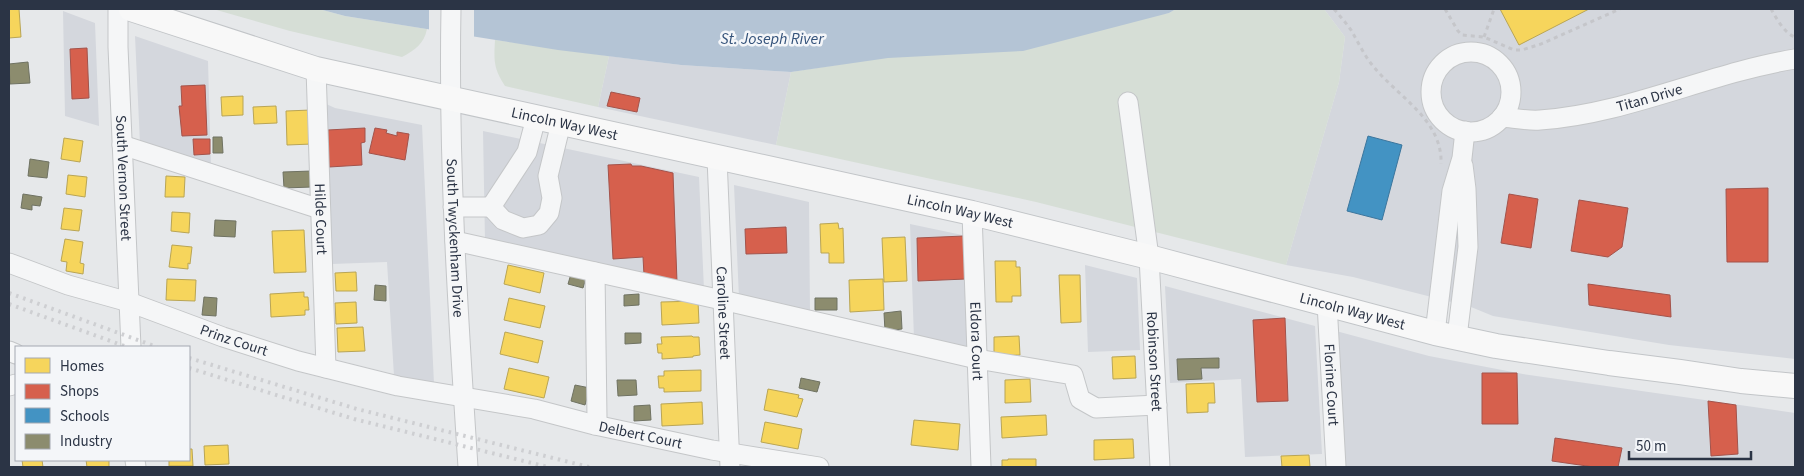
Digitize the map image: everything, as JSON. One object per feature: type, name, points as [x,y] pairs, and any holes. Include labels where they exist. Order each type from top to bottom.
[{"type":"main road","name":"Lincoln Way West","points":[[130,9],[316,69],[972,213],[1149,257],[1446,335],[1496,346],[1609,363],[1741,381],[1795,386]]},
{"type":"street","name":"South Vernon Street","points":[[118,9],[117,26],[131,346]]},
{"type":"street","name":"South Twyckenham Drive","points":[[452,9],[450,98],[453,207],[468,467]]},
{"type":"street","points":[[1478,52],[1493,58],[1502,66],[1509,80],[1511,94],[1508,107],[1502,118],[1490,127],[1478,131],[1465,131],[1452,127],[1442,118],[1434,106],[1431,92],[1433,80],[1438,69],[1450,58],[1463,53],[1478,52]]},
{"type":"street","name":"Titan Drive","points":[[1502,118],[1538,120],[1602,112],[1713,78],[1768,63],[1795,59]]},
{"type":"street","name":"Hilde Court","points":[[316,69],[326,368]]},
{"type":"street","name":"Robinson Street","points":[[1128,102],[1149,257],[1160,467]]},
{"type":"street","points":[[491,206],[527,152],[536,118]]},
{"type":"street","points":[[491,206],[503,220],[523,228],[539,225],[549,213],[552,198],[548,176],[561,123]]},
{"type":"street","points":[[1446,335],[1468,247],[1466,189],[1462,158],[1465,131]]},
{"type":"street","points":[[122,145],[320,209]]},
{"type":"street","name":"Caroline Street","points":[[716,158],[730,460]]},
{"type":"street","points":[[520,164],[548,176]]},
{"type":"street","points":[[453,207],[491,206]]},
{"type":"street","name":"Eldora Court","points":[[972,213],[981,467]]},
{"type":"street","points":[[455,241],[977,359],[1073,375],[1080,399],[1096,408],[1157,405]]},
{"type":"street","name":"Prinz Court","points":[[9,263],[68,285],[129,302],[254,348],[398,386],[464,396]]},
{"type":"street","points":[[595,272],[597,418],[595,425]]},
{"type":"street","name":"Florine Court","points":[[1327,303],[1336,467]]},
{"type":"street","name":"Delbert Court","points":[[464,396],[534,409],[595,425],[712,450],[730,460],[818,467]]},
{"type":"path","points":[[1334,9],[1350,28],[1371,64],[1384,80],[1418,111],[1430,126],[1438,143],[1441,159],[1440,168]]},
{"type":"path","points":[[1445,9],[1462,35],[1484,37],[1514,50],[1522,50],[1560,36],[1620,9]]},
{"type":"path","points":[[1484,37],[1494,9]]},
{"type":"path","points":[[1771,9],[1783,28],[1791,36],[1795,37]]},
{"type":"shaded area","points":[[213,9],[319,9],[345,16],[427,29],[424,39],[418,46],[402,57],[290,31]]},
{"type":"shaded area","points":[[1176,9],[1324,9],[1345,37],[1339,82],[1286,265],[1036,202],[776,145],[791,72],[1169,13]]},
{"type":"shaded area","points":[[1324,9],[1795,9],[1795,359],[1669,345],[1493,316],[1471,307],[1353,277],[1286,265],[1339,82],[1345,37]]},
{"type":"shaded area","points":[[63,11],[95,23],[99,126],[65,116]]},
{"type":"shaded area","points":[[135,36],[208,61],[211,167],[140,144]]},
{"type":"shaded area","points":[[495,40],[609,56],[598,107],[505,86],[495,64]]},
{"type":"shaded area","points":[[609,56],[681,65],[791,72],[776,145],[598,107]]},
{"type":"shaded area","points":[[324,103],[335,108],[422,125],[434,384],[394,376],[387,262],[332,264]]},
{"type":"shaded area","points":[[483,131],[699,177],[704,290],[485,241]]},
{"type":"shaded area","points":[[734,185],[809,202],[810,313],[739,298]]},
{"type":"shaded area","points":[[910,224],[967,236],[970,349],[914,339]]},
{"type":"shaded area","points":[[1085,265],[1137,278],[1140,350],[1088,352]]},
{"type":"shaded area","points":[[1165,286],[1315,326],[1322,454],[1245,457],[1241,379],[1170,383]]},
{"type":"shaded area","points":[[1336,331],[1429,356],[1523,374],[1795,413],[1795,467],[1344,467]]},
{"type":"water","name":"St. Joseph River","points":[[319,9],[1176,9],[1169,13],[1023,51],[888,58],[791,72],[681,65],[558,50],[345,16]]},
{"type":"pier","points":[[429,9],[474,9],[474,39],[429,32]]},
{"type":"building: Homes","points":[[9,9],[19,9],[21,37],[9,38]]},
{"type":"building: Homes","points":[[1500,9],[1589,9],[1519,45]]},
{"type":"building: Homes","points":[[243,96],[243,115],[222,116],[221,97]]},
{"type":"building: Homes","points":[[276,106],[277,123],[254,124],[253,107]]},
{"type":"building: Homes","points":[[311,110],[312,144],[287,145],[286,111]]},
{"type":"building: Homes","points":[[64,138],[83,141],[80,162],[61,159]]},
{"type":"building: Homes","points":[[68,175],[87,177],[85,197],[66,194]]},
{"type":"building: Homes","points":[[166,176],[185,177],[184,197],[165,197]]},
{"type":"building: Homes","points":[[64,208],[82,210],[79,231],[61,229]]},
{"type":"building: Homes","points":[[172,212],[190,213],[189,233],[171,231]]},
{"type":"building: Homes","points":[[838,223],[839,229],[843,228],[844,263],[829,263],[829,253],[821,253],[820,224]]},
{"type":"building: Homes","points":[[304,230],[306,272],[274,273],[272,231]]},
{"type":"building: Homes","points":[[905,237],[907,281],[884,282],[882,238]]},
{"type":"building: Homes","points":[[65,239],[83,242],[80,263],[84,264],[83,274],[66,271],[67,262],[61,261]]},
{"type":"building: Homes","points":[[172,245],[192,247],[188,269],[169,267]]},
{"type":"building: Homes","points":[[995,261],[1016,261],[1016,267],[1020,267],[1021,296],[1012,296],[1012,302],[996,302]]},
{"type":"building: Homes","points":[[508,265],[544,273],[540,293],[504,284]]},
{"type":"building: Homes","points":[[356,272],[357,291],[336,291],[335,273]]},
{"type":"building: Homes","points":[[1059,275],[1080,275],[1081,322],[1061,323]]},
{"type":"building: Homes","points":[[167,279],[196,280],[195,301],[166,300]]},
{"type":"building: Homes","points":[[883,279],[884,310],[850,312],[849,280]]},
{"type":"building: Homes","points":[[304,292],[304,297],[308,297],[309,310],[305,310],[305,315],[271,317],[270,294]]},
{"type":"building: Homes","points":[[509,298],[545,306],[540,328],[504,320]]},
{"type":"building: Homes","points":[[698,301],[699,323],[662,325],[661,302]]},
{"type":"building: Homes","points":[[356,302],[357,323],[336,324],[335,303]]},
{"type":"building: Homes","points":[[363,327],[365,351],[338,352],[337,328]]},
{"type":"building: Homes","points":[[505,332],[543,341],[538,363],[500,354]]},
{"type":"building: Homes","points":[[1019,336],[1020,355],[994,356],[994,337]]},
{"type":"building: Homes","points":[[661,337],[699,337],[700,355],[662,359],[662,353],[658,353],[657,344],[662,344]]},
{"type":"building: Homes","points":[[1135,356],[1136,378],[1113,379],[1112,357]]},
{"type":"building: Homes","points":[[509,368],[549,377],[544,398],[504,389]]},
{"type":"building: Homes","points":[[701,370],[701,391],[664,392],[664,388],[659,388],[658,376],[664,376],[664,371]]},
{"type":"building: Homes","points":[[1030,379],[1031,402],[1005,403],[1005,380]]},
{"type":"building: Homes","points":[[1214,383],[1215,403],[1208,403],[1208,412],[1187,413],[1186,384]]},
{"type":"building: Homes","points":[[768,389],[799,395],[798,398],[803,399],[797,417],[764,410]]},
{"type":"building: Homes","points":[[702,402],[703,424],[662,426],[661,404]]},
{"type":"building: Homes","points":[[1046,415],[1047,435],[1002,438],[1001,417]]},
{"type":"building: Homes","points":[[914,420],[960,424],[958,450],[911,445]]},
{"type":"building: Homes","points":[[765,422],[802,429],[798,449],[761,442]]},
{"type":"building: Homes","points":[[1133,439],[1134,458],[1094,460],[1094,440]]},
{"type":"building: Homes","points":[[228,445],[229,464],[205,465],[204,446]]},
{"type":"building: Homes","points":[[190,449],[192,449],[193,466],[169,466],[169,461],[190,461]]},
{"type":"building: Homes","points":[[1309,455],[1310,467],[1282,467],[1281,456]]},
{"type":"building: Homes","points":[[1036,459],[1036,467],[1002,467],[1002,460]]},
{"type":"building: Homes","points":[[22,461],[42,461],[43,467],[23,467]]},
{"type":"building: Homes","points":[[86,461],[109,461],[109,467],[87,467]]},
{"type":"building: Shops","points":[[87,48],[89,98],[72,99],[70,49]]},
{"type":"building: Shops","points":[[205,85],[207,135],[182,136],[179,106],[182,106],[181,86]]},
{"type":"building: Shops","points":[[611,92],[640,98],[637,112],[607,106]]},
{"type":"building: Shops","points":[[365,128],[365,142],[361,143],[362,165],[329,167],[328,130]]},
{"type":"building: Shops","points":[[375,128],[387,130],[386,133],[397,136],[397,132],[409,134],[405,160],[369,153]]},
{"type":"building: Shops","points":[[193,139],[210,139],[210,154],[194,155]]},
{"type":"building: Shops","points":[[631,164],[632,166],[641,166],[673,173],[677,282],[644,275],[643,257],[613,259],[608,165]]},
{"type":"building: Shops","points":[[1768,188],[1768,262],[1727,262],[1726,189]]},
{"type":"building: Shops","points":[[1509,194],[1538,199],[1531,248],[1501,243]]},
{"type":"building: Shops","points":[[1579,200],[1628,208],[1622,247],[1608,257],[1571,251]]},
{"type":"building: Shops","points":[[786,227],[787,253],[746,254],[745,229]]},
{"type":"building: Shops","points":[[964,236],[966,279],[918,281],[917,238]]},
{"type":"building: Shops","points":[[1588,284],[1670,295],[1671,317],[1589,305]]},
{"type":"building: Shops","points":[[1285,318],[1288,401],[1257,402],[1253,320]]},
{"type":"building: Shops","points":[[1482,373],[1517,373],[1518,424],[1482,424]]},
{"type":"building: Shops","points":[[1708,401],[1736,405],[1738,454],[1711,456]]},
{"type":"building: Shops","points":[[1555,438],[1622,448],[1618,467],[1594,467],[1552,461]]},
{"type":"building: Schools","points":[[1368,136],[1402,145],[1382,220],[1347,211]]},
{"type":"building: Industry","points":[[28,62],[30,83],[10,84],[9,64]]},
{"type":"building: Industry","points":[[213,137],[222,137],[223,153],[213,153]]},
{"type":"building: Industry","points":[[30,159],[49,162],[47,178],[28,176]]},
{"type":"building: Industry","points":[[312,171],[312,187],[284,188],[283,172]]},
{"type":"building: Industry","points":[[23,194],[42,197],[40,206],[32,205],[32,210],[21,208]]},
{"type":"building: Industry","points":[[215,220],[236,221],[235,237],[214,236]]},
{"type":"building: Industry","points":[[571,274],[586,278],[583,288],[568,284]]},
{"type":"building: Industry","points":[[375,285],[386,286],[386,301],[374,300]]},
{"type":"building: Industry","points":[[639,294],[639,305],[624,306],[624,295]]},
{"type":"building: Industry","points":[[204,297],[217,298],[216,316],[202,315]]},
{"type":"building: Industry","points":[[815,298],[837,298],[837,310],[815,310]]},
{"type":"building: Industry","points":[[901,311],[902,329],[885,331],[884,313]]},
{"type":"building: Industry","points":[[625,333],[641,333],[641,343],[625,344]]},
{"type":"building: Industry","points":[[1219,358],[1219,368],[1201,368],[1202,379],[1178,380],[1177,359]]},
{"type":"building: Industry","points":[[801,378],[820,382],[817,392],[799,388]]},
{"type":"building: Industry","points":[[617,380],[636,380],[637,395],[618,396]]},
{"type":"building: Industry","points":[[575,385],[590,388],[585,405],[571,401]]},
{"type":"building: Industry","points":[[650,405],[651,420],[634,421],[634,406]]},
{"type":"railway","points":[[9,293],[154,346]]},
{"type":"railway","points":[[9,304],[124,346]]},
{"type":"railway","points":[[190,358],[357,409],[589,467]]},
{"type":"railway","points":[[190,368],[354,419],[548,467]]}]
